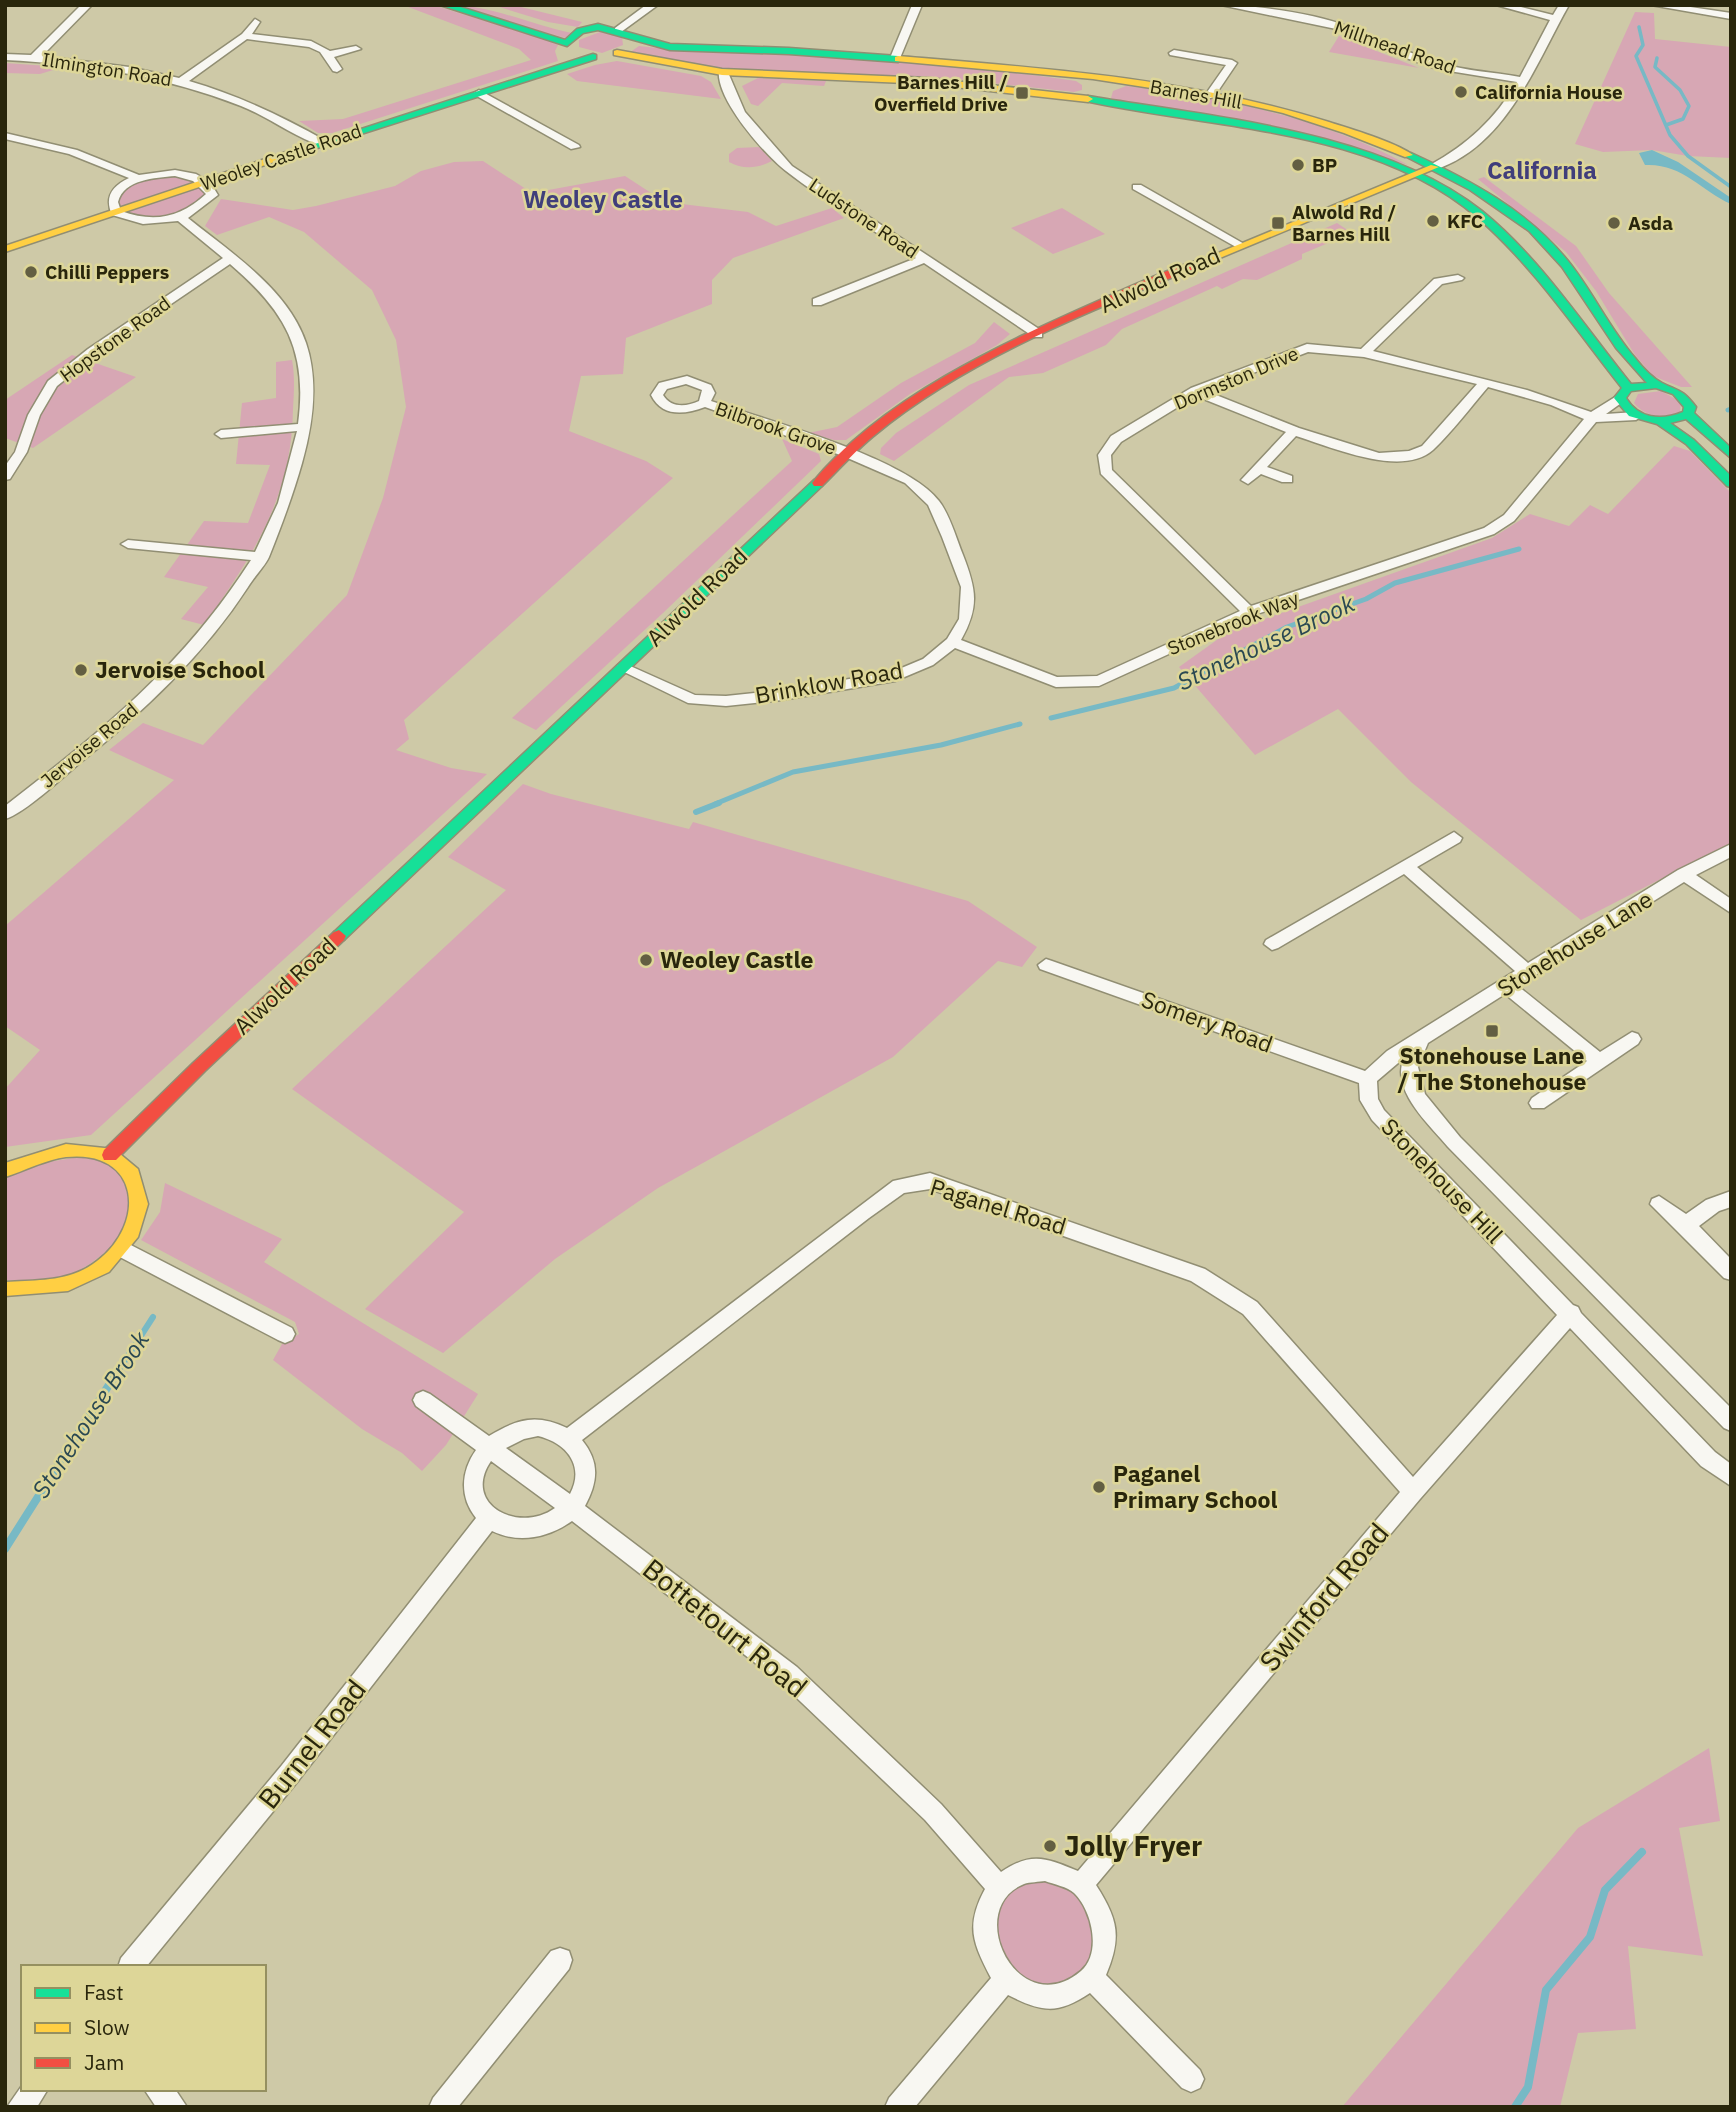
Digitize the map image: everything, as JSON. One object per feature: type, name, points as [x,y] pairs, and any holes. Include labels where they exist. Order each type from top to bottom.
[{"type":"main road","points":[[444,5],[569,46],[593,57]]},
{"type":"main road","points":[[488,5],[552,25],[585,30]]},
{"type":"main road","name":"Barnes Hill","points":[[585,30],[598,28],[663,47],[750,49],[1034,69],[1210,95],[1283,110],[1323,122],[1434,167],[1471,186],[1507,210],[1549,245],[1613,333],[1629,364],[1657,385],[1684,397],[1690,407],[1688,414]]},
{"type":"main road","points":[[558,67],[568,59],[570,38],[585,30]]},
{"type":"main road","points":[[617,53],[627,48],[625,34]]},
{"type":"main road","name":"Barnes Hill","points":[[617,53],[681,67],[723,72],[957,83],[1070,96],[1282,133],[1380,160],[1450,192],[1485,218],[1529,262],[1624,393],[1628,411],[1636,416]]},
{"type":"main road","name":"Weoley Castle Road","points":[[5,249],[558,67],[617,53]]},
{"type":"main road","points":[[884,79],[895,58]]},
{"type":"main road","points":[[1034,69],[1041,74],[1078,78],[1090,87],[1070,96]]},
{"type":"main road","points":[[1111,103],[1103,100],[1102,94],[1107,86],[1112,82],[1126,81]]},
{"type":"main road","points":[[1380,160],[1390,170],[1391,179],[1385,188]]},
{"type":"main road","name":"Alwold Road","points":[[110,1155],[199,1067],[878,426],[924,393],[1038,334],[1240,245],[1434,167]]},
{"type":"main road","points":[[1624,393],[1657,385]]},
{"type":"main road","points":[[1661,422],[1680,419],[1688,414],[1731,454]]},
{"type":"main road","points":[[1636,416],[1661,422],[1688,438],[1704,458],[1731,483]]},
{"type":"main road","points":[[5,1170],[34,1156],[63,1149],[91,1149],[110,1155],[128,1168],[138,1184],[141,1203],[137,1223],[123,1249],[100,1268],[68,1285],[34,1292],[5,1289]]},
{"type":"street","points":[[35,57],[87,5]]},
{"type":"street","points":[[625,34],[653,5]]},
{"type":"street","points":[[895,58],[917,5]]},
{"type":"street","name":"Millmead Road","points":[[1226,5],[1273,9],[1344,28],[1374,43],[1441,67],[1522,80]]},
{"type":"street","points":[[1501,5],[1556,19]]},
{"type":"street","points":[[1434,167],[1469,147],[1498,122],[1564,5]]},
{"type":"street","points":[[1656,5],[1731,16]]},
{"type":"street","points":[[182,81],[244,36],[255,22]]},
{"type":"street","points":[[244,36],[311,44],[324,50],[337,69]]},
{"type":"street","points":[[327,55],[356,49]]},
{"type":"street","points":[[1174,53],[1232,62],[1210,95]]},
{"type":"street","name":"Ilmington Road","points":[[5,57],[35,57],[94,64],[182,81],[260,109],[322,143]]},
{"type":"street","name":"Ludstone Road","points":[[723,72],[728,89],[740,110],[761,141],[788,168],[1038,334]]},
{"type":"street","points":[[479,93],[575,147]]},
{"type":"street","points":[[5,136],[58,146],[137,178]]},
{"type":"street","points":[[175,173],[193,176],[205,183],[212,195],[199,209],[181,218],[142,222],[116,212],[112,204],[113,197],[125,184],[137,178],[175,173]]},
{"type":"street","points":[[1137,187],[1240,245]]},
{"type":"street","name":"Jervoise Road","points":[[5,814],[109,733],[166,678],[240,594],[262,557],[284,511],[296,473],[308,394],[304,358],[293,328],[277,304],[230,259],[181,218]]},
{"type":"street","name":"Hopstone Road","points":[[5,476],[20,452],[34,415],[52,384],[92,352],[230,259]]},
{"type":"street","points":[[817,302],[925,259]]},
{"type":"street","points":[[1364,353],[1438,281],[1458,278]]},
{"type":"street","name":"Dormston Drive","points":[[1249,612],[1105,471],[1104,455],[1116,439],[1195,391],[1307,348],[1364,353],[1553,402],[1586,412],[1592,418]]},
{"type":"street","points":[[1195,391],[1294,430],[1378,457],[1411,455],[1427,450],[1483,385]]},
{"type":"street","name":"Stonebrook Way","points":[[953,642],[1056,682],[1099,681],[1249,612],[1489,531],[1509,518],[1592,418],[1624,393]]},
{"type":"street","name":"Bilbrook Grove","points":[[704,403],[848,453]]},
{"type":"street","points":[[1592,418],[1636,416]]},
{"type":"street","points":[[221,434],[304,427]]},
{"type":"street","points":[[1248,480],[1294,430]]},
{"type":"street","name":"Brinklow Road","points":[[623,668],[693,700],[726,701],[895,676],[928,662],[953,642],[966,619],[968,587],[934,503],[910,480],[848,453]]},
{"type":"street","points":[[1260,469],[1287,479]]},
{"type":"street","points":[[128,544],[262,557]]},
{"type":"street","points":[[1272,944],[1454,838]]},
{"type":"street","name":"Stonehouse Lane","points":[[1420,1041],[1684,874],[1731,850]]},
{"type":"street","points":[[1406,867],[1527,972]]},
{"type":"street","points":[[1684,874],[1731,907]]},
{"type":"street","name":"Somery Road","points":[[1046,965],[1368,1079]]},
{"type":"street","points":[[1506,986],[1599,1061]]},
{"type":"street","points":[[1538,1103],[1632,1039]]},
{"type":"street","points":[[1368,1079],[1394,1056],[1420,1041]]},
{"type":"street","name":"Stonehouse Hill","points":[[1420,1041],[1409,1068],[1417,1097],[1439,1124],[1731,1422]]},
{"type":"street","name":"Stonehouse Hill","points":[[1368,1079],[1369,1100],[1378,1115],[1571,1313],[1708,1459],[1731,1477]]},
{"type":"street","name":"Paganel Road","points":[[569,1438],[862,1213],[900,1186],[930,1181],[1143,1254],[1209,1281],[1250,1308],[1412,1492]]},
{"type":"street","points":[[1686,1225],[1713,1205],[1731,1199]]},
{"type":"street","points":[[1659,1204],[1686,1225],[1731,1272]]},
{"type":"street","points":[[123,1249],[285,1334]]},
{"type":"street","name":"Swinford Road","points":[[1082,1884],[1412,1492],[1571,1313]]},
{"type":"street","name":"Bottetourt Road","points":[[423,1400],[572,1508],[789,1675],[933,1812],[999,1888]]},
{"type":"street","points":[[525,1428],[550,1429],[569,1438],[580,1450],[585,1465],[583,1488],[572,1508],[558,1519],[530,1529],[519,1530],[489,1518],[479,1506],[474,1491],[474,1478],[478,1465],[490,1447],[507,1435],[525,1428]]},
{"type":"street","name":"Burnel Road","points":[[132,1965],[290,1773],[489,1518]]},
{"type":"street","points":[[1045,1869],[1082,1884],[1102,1917],[1104,1950],[1092,1978],[1064,1996],[1038,1997],[1005,1980],[985,1941],[988,1909],[999,1888],[1020,1873],[1045,1869]]},
{"type":"street","points":[[442,2107],[560,1960]]},
{"type":"street","points":[[1092,1978],[1191,2079]]},
{"type":"street","points":[[898,2107],[1005,1980]]},
{"type":"street","points":[[20,2107],[33,2091]]},
{"type":"street","points":[[159,2091],[174,2107]]},
{"type":"shaded area","points":[[403,5],[433,5],[546,40],[558,45],[555,51],[558,61],[332,133],[318,133],[299,121],[343,119],[531,60],[519,49]]},
{"type":"shaded area","points":[[450,5],[481,8],[572,33],[565,38]]},
{"type":"shaded area","points":[[493,5],[513,5],[582,22],[578,27],[548,22]]},
{"type":"shaded area","points":[[1635,12],[1654,13],[1655,39],[1731,47],[1731,158],[1688,156],[1652,150],[1603,152],[1575,144]]},
{"type":"shaded area","points":[[600,32],[622,37],[623,45],[602,53],[579,47],[579,40]]},
{"type":"shaded area","points":[[1339,36],[1419,68],[1329,52]]},
{"type":"shaded area","points":[[639,46],[963,67],[1076,81],[1082,85],[1082,90],[1074,92],[954,79],[716,69],[629,53]]},
{"type":"shaded area","points":[[617,61],[701,76],[711,82],[721,99],[577,81],[567,74]]},
{"type":"shaded area","points":[[5,63],[63,67],[40,74],[5,73]]},
{"type":"shaded area","points":[[758,78],[826,81],[824,86],[782,83],[758,106],[751,104],[742,86]]},
{"type":"shaded area","points":[[1126,86],[1235,104],[1307,122],[1375,148],[1408,165],[1323,141],[1111,98],[1113,91]]},
{"type":"shaded area","points":[[759,147],[772,161],[751,167],[729,162],[729,154],[737,148]]},
{"type":"shaded area","points":[[483,161],[532,193],[625,176],[665,202],[748,212],[776,226],[832,208],[844,218],[733,258],[712,280],[712,304],[626,338],[623,374],[581,376],[569,431],[646,461],[673,478],[404,720],[409,739],[396,750],[451,768],[487,774],[91,1135],[5,1147],[5,1089],[40,1050],[5,1026],[5,926],[174,780],[109,750],[143,723],[203,745],[347,595],[383,498],[406,407],[396,340],[372,290],[304,232],[269,217],[217,235],[205,226],[221,199],[293,210],[395,186],[421,171],[454,162]]},
{"type":"shaded area","points":[[171,175],[198,182],[120,210],[118,203],[132,184]]},
{"type":"shaded area","points":[[1484,177],[1576,246],[1609,293],[1692,387],[1681,387],[1653,376],[1635,355],[1596,291],[1566,252],[1478,179]]},
{"type":"shaded area","points":[[202,187],[207,196],[178,215],[148,220],[125,213]]},
{"type":"shaded area","points":[[1062,208],[1105,234],[1053,254],[1011,228]]},
{"type":"shaded area","points":[[1337,223],[1352,233],[1302,254],[1302,259],[1257,280],[1243,279],[1222,289],[1217,286],[1122,329],[1106,345],[1043,373],[1009,377],[894,461],[880,454],[881,448],[896,433],[969,385]]},
{"type":"shaded area","points":[[994,322],[1010,334],[997,345],[910,394],[846,440],[834,440],[808,433],[837,427],[901,383],[975,343]]},
{"type":"shaded area","points":[[72,355],[136,377],[33,448],[5,438],[5,400]]},
{"type":"shaded area","points":[[292,360],[294,384],[291,441],[286,470],[267,524],[204,625],[181,619],[208,587],[164,577],[204,521],[248,523],[270,465],[236,464],[242,403],[276,398],[276,362]]},
{"type":"shaded area","points":[[1661,391],[1681,402],[1680,412],[1655,416],[1634,403],[1638,394]]},
{"type":"shaded area","points":[[782,439],[819,454],[821,461],[536,730],[512,718],[792,461]]},
{"type":"shaded area","points":[[1674,446],[1690,451],[1731,493],[1731,843],[1581,920],[1411,782],[1338,709],[1255,755],[1179,667],[1228,632],[1492,538],[1530,514],[1569,526],[1590,505],[1608,514]]},
{"type":"shaded area","points":[[523,784],[551,794],[689,829],[693,822],[968,901],[1037,947],[1022,967],[998,961],[893,1057],[658,1188],[555,1259],[443,1353],[365,1309],[464,1212],[292,1089],[506,890],[448,857]]},
{"type":"shaded area","points":[[92,1155],[115,1169],[126,1180],[131,1198],[130,1215],[123,1231],[97,1259],[64,1277],[38,1283],[5,1280],[5,1175],[17,1167]]},
{"type":"shaded area","points":[[165,1183],[282,1239],[264,1262],[478,1394],[446,1445],[422,1471],[402,1453],[362,1429],[273,1360],[282,1344],[299,1334],[295,1322],[141,1240],[160,1212]]},
{"type":"shaded area","points":[[1709,1748],[1720,1821],[1679,1828],[1703,1956],[1628,1946],[1636,2029],[1578,2033],[1560,2107],[1342,2107],[1578,1828]]},
{"type":"shaded area","points":[[1021,1875],[1081,1886],[1103,1950],[1062,1993],[1007,1979],[989,1910]]},
{"type":"water","points":[[1652,150],[1678,162],[1731,198],[1731,204],[1670,168],[1645,165],[1639,153]]},
{"type":"waterway","name":"Stonehouse Brook","points":[[1639,27],[1643,45],[1636,56],[1670,135],[1688,156],[1731,187]]},
{"type":"waterway","points":[[1657,58],[1655,67],[1680,90],[1689,106],[1683,119],[1666,125]]},
{"type":"waterway","name":"Stonehouse Brook","points":[[1051,718],[1174,688],[1287,627],[1366,599],[1395,583],[1519,549]]},
{"type":"waterway","name":"Stonehouse Brook","points":[[715,804],[793,772],[941,745],[1020,724]]},
{"type":"waterway","name":"Stonehouse Brook","points":[[696,812],[719,803]]},
{"type":"waterway","name":"Stonehouse Brook","points":[[113,1379],[153,1317]]},
{"type":"waterway","name":"Stonehouse Brook","points":[[5,1549],[114,1377]]},
{"type":"waterway","points":[[1515,2107],[1528,2087],[1546,1990],[1590,1937],[1605,1890],[1642,1852]]},
{"type":"traffic: fast","points":[[444,5],[567,43]]},
{"type":"traffic: fast","points":[[567,43],[580,31],[598,27],[670,47],[789,51],[898,59]]},
{"type":"traffic: fast","points":[[286,155],[593,57]]},
{"type":"traffic: fast","points":[[1088,99],[1331,144],[1395,164],[1425,178],[1453,195],[1501,234],[1539,276],[1628,388]]},
{"type":"traffic: fast","points":[[1408,155],[1494,200],[1533,229],[1566,265],[1631,361],[1657,385]]},
{"type":"traffic: fast","points":[[1657,385],[1677,392],[1690,407],[1688,414],[1659,421],[1641,418],[1626,407],[1620,398],[1628,388],[1657,385]]},
{"type":"traffic: fast","points":[[1688,414],[1731,455]]},
{"type":"traffic: fast","points":[[1661,422],[1690,442],[1731,483]]},
{"type":"traffic: fast","points":[[339,936],[818,483]]},
{"type":"traffic: slow","points":[[617,53],[722,72],[928,81],[1088,99]]},
{"type":"traffic: slow","points":[[898,59],[1093,76],[1222,96],[1347,130],[1408,155]]},
{"type":"traffic: slow","points":[[5,249],[286,155]]},
{"type":"traffic: slow","points":[[1199,263],[1434,167]]},
{"type":"traffic: slow","points":[[5,1170],[66,1150],[108,1154],[132,1174],[139,1204],[129,1237],[103,1267],[62,1286],[5,1289]]},
{"type":"traffic: jam","points":[[818,483],[872,431],[955,376],[1075,315],[1199,263]]},
{"type":"traffic: jam","points":[[110,1155],[339,936]]},
{"type":"place","name":"California House","points":[[1461,92]]},
{"type":"place","name":"Barnes Hill / Overfield Drive","points":[[1022,93]]},
{"type":"place","name":"BP","points":[[1298,165]]},
{"type":"place","name":"KFC","points":[[1433,221]]},
{"type":"place","name":"Alwold Rd / Barnes Hill","points":[[1278,223]]},
{"type":"place","name":"Asda","points":[[1614,223]]},
{"type":"place","name":"Chilli Peppers","points":[[31,272]]},
{"type":"place","name":"Jervoise School","points":[[81,670]]},
{"type":"place","name":"Weoley Castle","points":[[646,960]]},
{"type":"place","name":"Stonehouse Lane / The Stonehouse","points":[[1492,1031]]},
{"type":"place","name":"Paganel Primary School","points":[[1099,1487]]},
{"type":"place","name":"Jolly Fryer","points":[[1050,1846]]},
{"type":"district","name":"California","points":[[1542,171]]},
{"type":"district","name":"Weoley Castle","points":[[603,200]]}]
